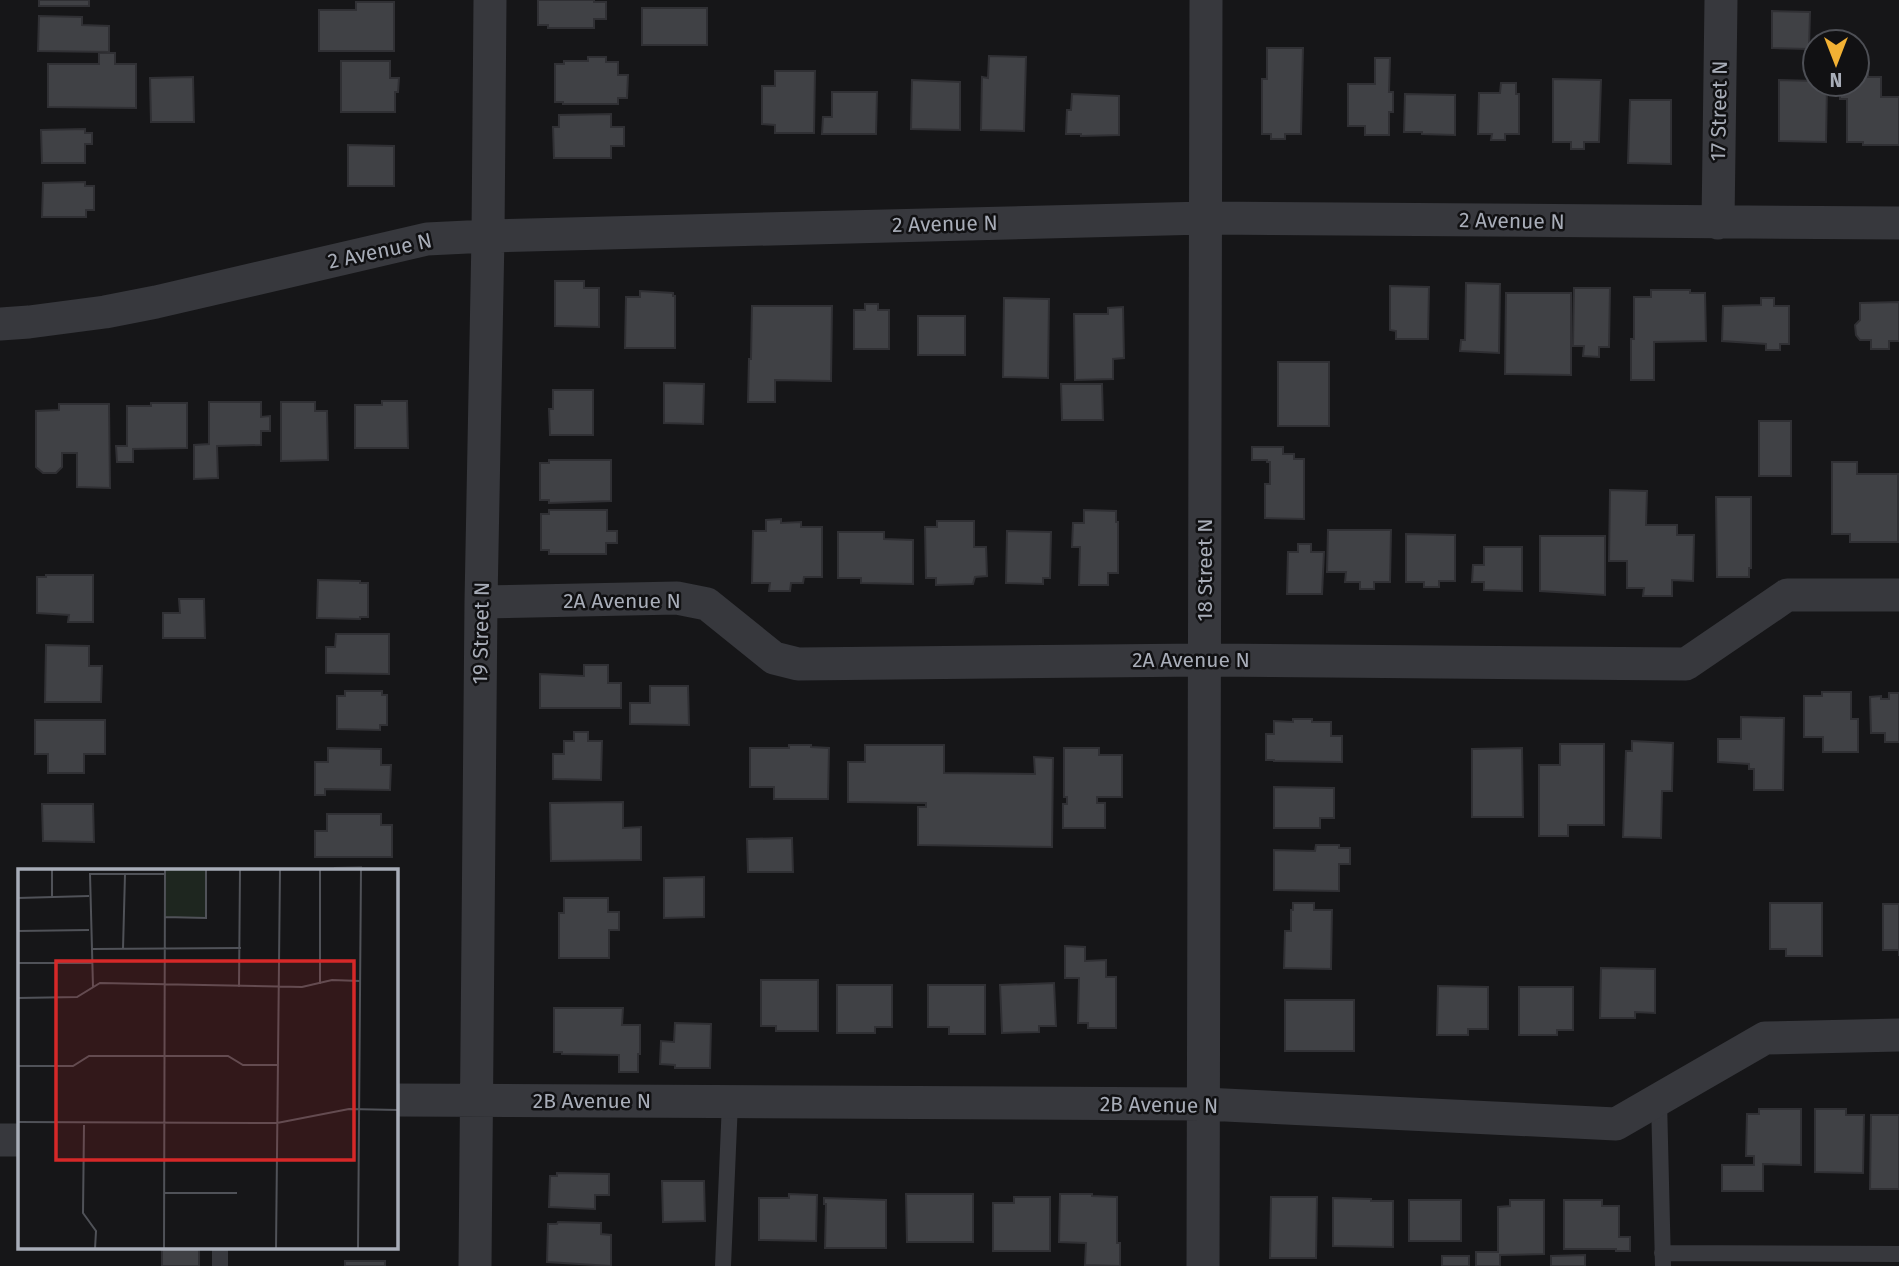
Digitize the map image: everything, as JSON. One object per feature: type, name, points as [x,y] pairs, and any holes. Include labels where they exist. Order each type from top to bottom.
[{"type":"street","name":"19 Street N","points":[[475,1266],[490,0]]},
{"type":"street","name":"18 Street N","points":[[1203,1266],[1206,0]]},
{"type":"street","name":"17 Street N","points":[[1718,223],[1721,0]]},
{"type":"street","name":"2 Avenue N","points":[[0,324],[29,323],[156,302],[427,239],[1205,218],[1899,223]]},
{"type":"street","name":"2A Avenue N","points":[[481,602],[677,598],[707,604],[774,657],[799,664],[1205,660],[1686,664],[1787,595],[1899,595]]},
{"type":"street","name":"2B Avenue N","points":[[397,1100],[1204,1104],[1616,1124],[1765,1038],[1899,1035]]},
{"type":"street","points":[[0,1140],[18,1140]]},
{"type":"lane","points":[[1659,1100],[1663,1260],[1899,1254]]},
{"type":"lane","points":[[723,1266],[730,1102]]},
{"type":"lane","points":[[220,1248],[220,1266]]},
{"type":"building","points":[[39,0],[89,0],[89,6],[39,6]]},
{"type":"building","points":[[538,0],[606,2],[606,19],[594,19],[594,28],[548,28],[548,25],[538,25]]},
{"type":"building","points":[[356,2],[394,2],[394,51],[319,51],[319,10],[356,10]]},
{"type":"building","points":[[642,8],[707,8],[707,45],[642,45]]},
{"type":"building","points":[[1772,11],[1810,12],[1810,28],[1801,28],[1801,49],[1772,48]]},
{"type":"building","points":[[39,16],[82,17],[82,25],[109,26],[109,52],[38,51]]},
{"type":"building","points":[[1267,48],[1303,48],[1301,134],[1285,134],[1285,139],[1271,139],[1271,134],[1262,134],[1262,79],[1267,79]]},
{"type":"building","points":[[99,53],[115,53],[115,64],[136,64],[136,108],[48,107],[48,64],[99,64]]},
{"type":"building","points":[[989,56],[1026,57],[1024,131],[981,130],[982,77],[988,78]]},
{"type":"building","points":[[588,57],[606,57],[606,62],[618,62],[618,75],[628,75],[627,98],[618,98],[618,104],[555,102],[555,64],[564,64],[564,61],[588,61]]},
{"type":"building","points":[[1375,58],[1390,58],[1389,92],[1393,92],[1393,112],[1389,112],[1389,135],[1365,135],[1365,126],[1348,126],[1348,84],[1375,84]]},
{"type":"building","points":[[341,61],[390,61],[390,78],[399,78],[398,92],[395,92],[395,112],[341,112]]},
{"type":"building","points":[[775,71],[815,71],[814,133],[775,133],[775,125],[762,124],[762,86],[775,86]]},
{"type":"building","points":[[193,77],[194,122],[151,122],[150,78]]},
{"type":"building","points":[[1871,77],[1881,77],[1881,97],[1899,97],[1899,145],[1847,142],[1847,99],[1840,99],[1871,98]]},
{"type":"building","points":[[1553,79],[1601,80],[1599,142],[1584,142],[1584,149],[1571,149],[1571,142],[1553,142]]},
{"type":"building","points":[[912,80],[960,82],[960,130],[911,129]]},
{"type":"building","points":[[1779,80],[1801,81],[1801,98],[1827,98],[1826,142],[1779,141]]},
{"type":"building","points":[[1501,83],[1516,83],[1516,94],[1519,94],[1519,134],[1505,134],[1505,140],[1491,140],[1492,134],[1478,134],[1479,93],[1500,93]]},
{"type":"building","points":[[832,92],[877,92],[876,134],[822,134],[823,117],[832,117]]},
{"type":"building","points":[[1072,94],[1119,96],[1119,135],[1066,134],[1067,110],[1071,110]]},
{"type":"building","points":[[1405,94],[1455,95],[1455,135],[1404,132]]},
{"type":"building","points":[[1630,100],[1671,100],[1671,164],[1628,163]]},
{"type":"building","points":[[611,114],[611,127],[624,127],[624,146],[611,146],[611,158],[554,158],[553,127],[559,127],[559,115]]},
{"type":"building","points":[[85,129],[85,133],[92,133],[92,144],[85,144],[85,163],[42,163],[41,130]]},
{"type":"building","points":[[348,145],[394,146],[394,186],[348,186]]},
{"type":"building","points":[[85,182],[85,186],[94,186],[94,210],[86,210],[86,217],[42,217],[43,183]]},
{"type":"building","points":[[555,281],[584,281],[584,288],[599,288],[599,327],[555,326]]},
{"type":"building","points":[[1466,283],[1500,284],[1499,353],[1460,351],[1461,340],[1465,340]]},
{"type":"building","points":[[1390,286],[1429,287],[1428,339],[1396,339],[1396,331],[1390,330]]},
{"type":"building","points":[[1574,288],[1610,288],[1609,347],[1599,347],[1599,357],[1583,356],[1584,346],[1573,346]]},
{"type":"building","points":[[1651,290],[1690,290],[1690,293],[1705,293],[1706,341],[1654,342],[1654,380],[1631,380],[1634,297],[1651,297]]},
{"type":"building","points":[[640,291],[673,293],[675,296],[675,348],[625,348],[626,297],[640,297]]},
{"type":"building","points":[[1506,293],[1571,293],[1571,375],[1505,374]]},
{"type":"building","points":[[1004,298],[1049,299],[1048,378],[1003,377]]},
{"type":"building","points":[[1761,298],[1774,298],[1774,306],[1789,306],[1789,344],[1780,344],[1780,350],[1766,350],[1766,344],[1722,341],[1723,306],[1761,305]]},
{"type":"building","points":[[1899,302],[1899,341],[1889,341],[1889,349],[1871,349],[1871,340],[1860,340],[1856,335],[1855,325],[1860,320],[1860,303]]},
{"type":"building","points":[[865,304],[878,304],[878,310],[889,310],[889,349],[854,349],[854,310],[865,310]]},
{"type":"building","points":[[752,306],[832,306],[831,381],[775,380],[775,402],[748,402]]},
{"type":"building","points":[[1123,307],[1124,358],[1113,359],[1113,379],[1075,380],[1074,314],[1108,314],[1108,308]]},
{"type":"building","points":[[918,316],[965,316],[965,355],[918,355]]},
{"type":"building","points":[[1278,362],[1329,362],[1329,426],[1278,426]]},
{"type":"building","points":[[664,383],[704,384],[703,424],[664,423]]},
{"type":"building","points":[[1061,384],[1102,384],[1103,420],[1062,420]]},
{"type":"building","points":[[553,390],[593,390],[593,435],[550,435],[549,409],[553,409]]},
{"type":"building","points":[[382,401],[407,401],[408,448],[355,448],[355,405],[382,405]]},
{"type":"building","points":[[209,402],[261,402],[261,417],[270,416],[270,431],[261,431],[261,445],[217,446],[218,478],[194,479],[194,445],[209,444]]},
{"type":"building","points":[[281,402],[315,402],[315,411],[327,411],[328,460],[281,461]]},
{"type":"building","points":[[151,403],[187,403],[187,448],[133,449],[133,462],[117,462],[116,446],[127,446],[127,406],[151,406]]},
{"type":"building","points":[[59,404],[109,404],[110,488],[77,487],[77,453],[62,453],[62,467],[56,473],[43,473],[36,467],[36,411],[59,410]]},
{"type":"building","points":[[1759,421],[1791,421],[1791,476],[1759,476]]},
{"type":"building","points":[[1252,447],[1283,447],[1283,454],[1294,454],[1294,459],[1304,459],[1304,519],[1265,518],[1265,484],[1270,484],[1270,462],[1252,460]]},
{"type":"building","points":[[549,460],[611,460],[611,501],[549,503],[549,500],[540,500],[540,463],[549,463]]},
{"type":"building","points":[[1832,462],[1857,462],[1857,474],[1898,474],[1898,542],[1850,542],[1850,534],[1832,534]]},
{"type":"building","points":[[1610,490],[1647,491],[1646,525],[1677,525],[1677,535],[1694,535],[1693,581],[1672,580],[1672,596],[1643,596],[1644,588],[1627,588],[1627,561],[1609,561]]},
{"type":"building","points":[[1716,497],[1751,497],[1749,577],[1717,577]]},
{"type":"building","points":[[549,510],[607,510],[607,531],[617,531],[617,543],[606,543],[606,554],[549,554],[549,550],[541,550],[541,514],[549,514]]},
{"type":"building","points":[[1084,510],[1116,511],[1118,573],[1108,573],[1108,585],[1079,585],[1080,547],[1072,547],[1073,523],[1084,523]]},
{"type":"building","points":[[781,519],[781,523],[801,522],[801,527],[822,527],[822,577],[804,577],[803,583],[791,583],[790,591],[769,591],[770,583],[752,583],[753,531],[766,531],[766,520]]},
{"type":"building","points":[[937,521],[974,521],[974,547],[986,547],[987,576],[975,577],[973,584],[936,585],[936,578],[926,578],[925,527],[937,527]]},
{"type":"building","points":[[1328,530],[1391,530],[1390,582],[1374,582],[1374,589],[1360,589],[1360,582],[1345,582],[1346,572],[1327,572]]},
{"type":"building","points":[[1007,531],[1051,532],[1050,578],[1043,578],[1043,584],[1006,583]]},
{"type":"building","points":[[838,532],[884,532],[884,539],[913,540],[913,584],[861,583],[861,578],[838,578]]},
{"type":"building","points":[[1406,534],[1455,535],[1455,581],[1439,581],[1439,587],[1424,587],[1424,582],[1406,582]]},
{"type":"building","points":[[1540,536],[1605,536],[1605,595],[1540,591]]},
{"type":"building","points":[[1298,544],[1311,544],[1311,552],[1324,552],[1322,594],[1287,594],[1288,552],[1298,552]]},
{"type":"building","points":[[1484,547],[1522,547],[1522,591],[1484,590],[1484,582],[1472,582],[1473,565],[1484,565]]},
{"type":"building","points":[[93,575],[93,622],[68,622],[69,615],[37,613],[37,577]]},
{"type":"building","points":[[318,580],[368,583],[368,617],[317,618]]},
{"type":"building","points":[[179,599],[204,599],[205,638],[163,638],[163,613],[180,613]]},
{"type":"building","points":[[336,634],[389,634],[389,674],[326,673],[326,647],[335,647]]},
{"type":"building","points":[[46,645],[89,646],[89,666],[102,666],[101,702],[45,702]]},
{"type":"building","points":[[584,665],[608,665],[608,683],[621,683],[621,708],[540,708],[540,674],[584,676]]},
{"type":"building","points":[[650,686],[688,686],[689,725],[630,724],[630,703],[650,703]]},
{"type":"building","points":[[345,691],[382,691],[382,695],[387,695],[387,725],[380,725],[380,730],[337,729],[337,696],[345,696]]},
{"type":"building","points":[[1822,692],[1851,692],[1851,719],[1858,719],[1858,752],[1823,752],[1823,737],[1804,737],[1804,696],[1822,696]]},
{"type":"building","points":[[1889,693],[1899,693],[1899,742],[1885,742],[1885,733],[1871,733],[1870,697],[1881,696],[1881,699],[1889,699]]},
{"type":"building","points":[[1741,717],[1784,718],[1783,790],[1754,790],[1754,769],[1749,769],[1749,764],[1718,762],[1718,739],[1741,739]]},
{"type":"building","points":[[1293,719],[1331,722],[1331,736],[1342,736],[1342,762],[1266,760],[1266,734],[1274,734],[1274,721],[1293,722]]},
{"type":"building","points":[[35,720],[105,720],[105,754],[84,754],[84,773],[48,773],[48,754],[35,754]]},
{"type":"building","points":[[574,732],[588,732],[588,741],[602,741],[601,780],[553,779],[553,754],[564,754],[564,741],[574,741]]},
{"type":"building","points":[[1632,741],[1673,743],[1672,791],[1662,791],[1661,838],[1623,837],[1626,751],[1632,751]]},
{"type":"building","points":[[1560,744],[1604,744],[1604,825],[1568,825],[1568,836],[1539,836],[1539,765],[1560,765]]},
{"type":"building","points":[[789,745],[829,748],[828,799],[774,799],[774,787],[750,787],[750,748],[789,748]]},
{"type":"building","points":[[865,745],[944,745],[944,773],[1035,774],[1034,757],[1053,758],[1052,847],[918,845],[918,807],[926,807],[926,803],[848,802],[848,762],[865,762]]},
{"type":"building","points":[[328,748],[381,749],[381,765],[391,765],[390,790],[325,789],[325,795],[315,795],[315,762],[328,762]]},
{"type":"building","points":[[1064,748],[1099,748],[1099,755],[1122,755],[1122,797],[1097,797],[1097,803],[1105,803],[1105,828],[1063,828],[1063,804],[1067,804],[1067,797],[1064,797]]},
{"type":"building","points":[[1522,748],[1523,817],[1472,817],[1472,749]]},
{"type":"building","points":[[1274,787],[1334,788],[1334,818],[1320,818],[1320,828],[1274,828]]},
{"type":"building","points":[[623,802],[623,828],[641,827],[641,860],[551,861],[550,803]]},
{"type":"building","points":[[42,804],[93,804],[94,842],[43,841]]},
{"type":"building","points":[[327,814],[381,814],[381,825],[392,825],[392,857],[315,857],[315,831],[327,831]]},
{"type":"building","points":[[792,838],[793,872],[748,872],[747,839]]},
{"type":"building","points":[[1316,845],[1350,848],[1350,864],[1339,864],[1339,891],[1274,890],[1274,850],[1315,851]]},
{"type":"building","points":[[361,867],[361,869],[335,869]]},
{"type":"building","points":[[704,877],[704,917],[664,918],[664,878]]},
{"type":"building","points":[[564,898],[608,898],[608,912],[619,912],[619,930],[609,930],[609,958],[559,958],[559,913],[564,913]]},
{"type":"building","points":[[1293,903],[1314,903],[1314,910],[1332,910],[1331,969],[1284,968],[1285,931],[1291,931]]},
{"type":"building","points":[[1770,903],[1822,903],[1822,956],[1786,956],[1786,949],[1770,949]]},
{"type":"building","points":[[1883,904],[1899,904],[1899,950],[1883,950]]},
{"type":"building","points":[[1065,946],[1085,947],[1085,961],[1106,960],[1106,977],[1116,977],[1116,1028],[1088,1028],[1088,1023],[1078,1023],[1079,978],[1065,978]]},
{"type":"building","points":[[1601,968],[1655,969],[1655,1013],[1635,1012],[1635,1018],[1600,1018]]},
{"type":"building","points":[[761,980],[818,980],[818,1031],[776,1031],[776,1026],[761,1026]]},
{"type":"building","points":[[1054,983],[1056,1026],[1039,1026],[1039,1032],[1002,1033],[1000,985]]},
{"type":"building","points":[[837,985],[892,985],[892,1027],[875,1027],[875,1033],[837,1033]]},
{"type":"building","points":[[928,985],[985,985],[985,1034],[949,1034],[949,1027],[928,1027]]},
{"type":"building","points":[[1438,986],[1488,987],[1488,1029],[1468,1029],[1468,1035],[1437,1035]]},
{"type":"building","points":[[1519,987],[1573,987],[1573,1030],[1557,1030],[1557,1035],[1519,1035]]},
{"type":"building","points":[[1285,1000],[1354,1000],[1354,1051],[1285,1051]]},
{"type":"building","points":[[554,1008],[623,1008],[622,1025],[640,1025],[638,1072],[619,1072],[619,1055],[554,1052]]},
{"type":"building","points":[[675,1023],[711,1024],[710,1068],[675,1068],[675,1065],[660,1064],[661,1041],[674,1042]]},
{"type":"building","points":[[1759,1109],[1801,1109],[1801,1165],[1763,1164],[1763,1191],[1722,1191],[1722,1165],[1754,1165],[1754,1156],[1746,1156],[1747,1114],[1759,1114]]},
{"type":"building","points":[[1815,1109],[1846,1109],[1846,1115],[1864,1115],[1863,1173],[1815,1172]]},
{"type":"building","points":[[1871,1115],[1899,1115],[1899,1189],[1870,1189]]},
{"type":"building","points":[[557,1173],[609,1174],[609,1195],[595,1195],[595,1209],[549,1207],[550,1176],[557,1176]]},
{"type":"building","points":[[662,1181],[704,1181],[705,1221],[663,1222]]},
{"type":"building","points":[[789,1194],[817,1195],[816,1241],[759,1240],[759,1198],[789,1198]]},
{"type":"building","points":[[906,1194],[973,1194],[973,1242],[907,1242]]},
{"type":"building","points":[[1060,1194],[1117,1197],[1120,1266],[1085,1265],[1086,1243],[1059,1242]]},
{"type":"building","points":[[1014,1197],[1050,1197],[1050,1251],[993,1251],[993,1203],[1014,1203]]},
{"type":"building","points":[[1271,1197],[1317,1197],[1316,1258],[1270,1258]]},
{"type":"building","points":[[824,1198],[886,1200],[886,1248],[825,1248]]},
{"type":"building","points":[[1333,1198],[1393,1201],[1393,1247],[1333,1246]]},
{"type":"building","points":[[1409,1200],[1461,1200],[1461,1241],[1409,1241]]},
{"type":"building","points":[[1510,1200],[1544,1200],[1544,1254],[1500,1255],[1500,1266],[1476,1266],[1476,1252],[1498,1252],[1498,1207],[1510,1206]]},
{"type":"building","points":[[1564,1200],[1602,1200],[1602,1206],[1619,1206],[1619,1237],[1630,1237],[1630,1251],[1564,1249]]},
{"type":"building","points":[[601,1223],[601,1234],[611,1235],[611,1266],[547,1262],[548,1224]]},
{"type":"building","points":[[56,1248],[97,1248],[97,1249]]},
{"type":"building","points":[[162,1248],[199,1248],[199,1266],[162,1266]]},
{"type":"building","points":[[1585,1255],[1585,1266],[1551,1266],[1551,1256]]},
{"type":"building","points":[[1442,1256],[1469,1256],[1469,1266],[1442,1266]]},
{"type":"building","points":[[345,1261],[385,1261],[385,1266],[345,1266]]}]
